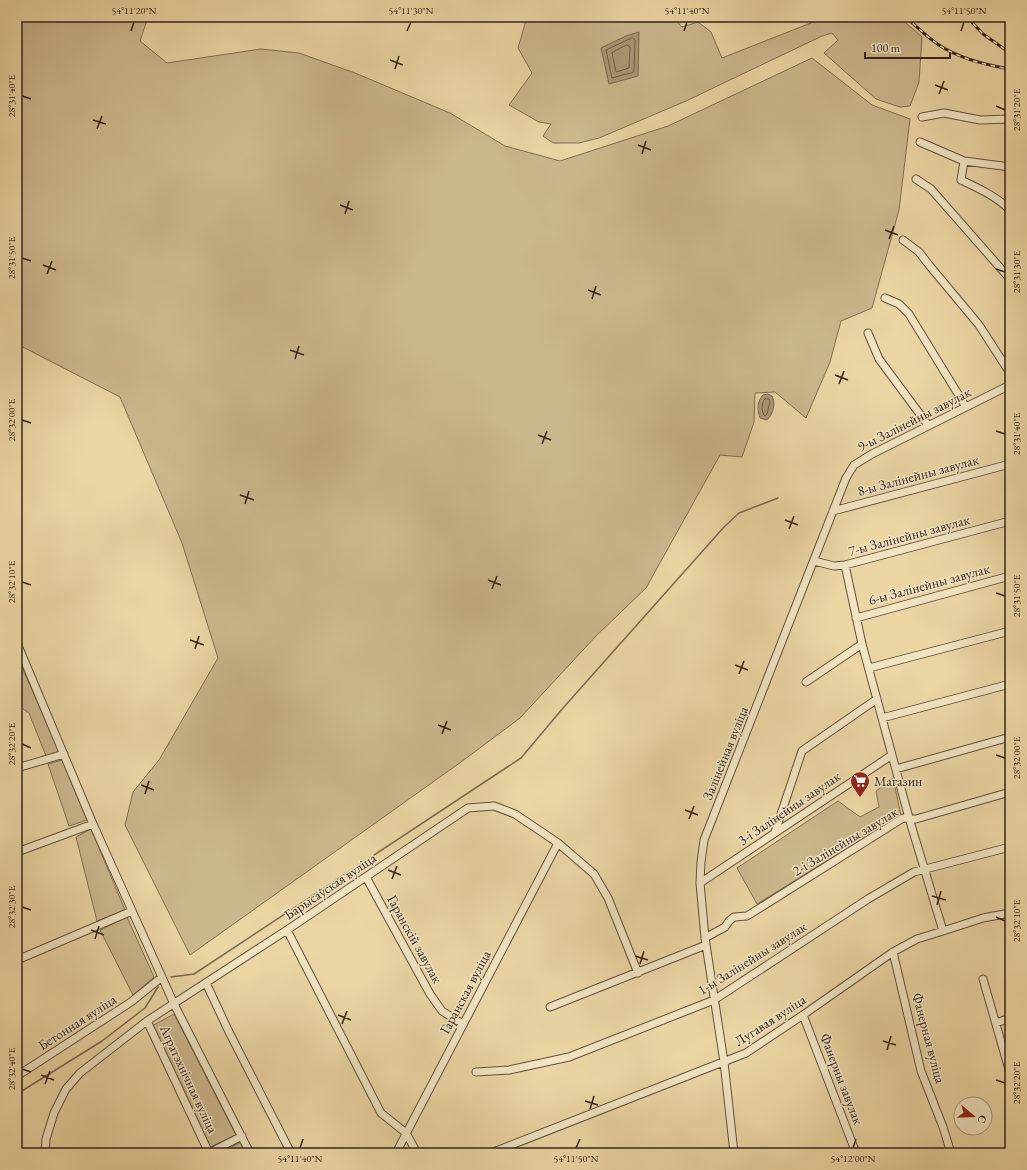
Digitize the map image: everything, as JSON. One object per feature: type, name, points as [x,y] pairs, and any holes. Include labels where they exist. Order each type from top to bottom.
[{"type":"street","points":[[922,117],[944,113],[980,120],[1010,119]]},
{"type":"street","points":[[920,142],[964,161],[1010,167]]},
{"type":"street","points":[[964,161],[961,180],[983,190],[1005,204],[1010,210]]},
{"type":"street","points":[[916,179],[931,189],[1010,279]]},
{"type":"street","points":[[903,240],[919,252],[979,325],[1010,373]]},
{"type":"street","points":[[885,298],[899,304],[909,314],[966,406]]},
{"type":"street","points":[[868,334],[879,359],[928,425]]},
{"type":"street","name":"9-ы Залінейны завулак","points":[[833,511],[846,478],[854,465],[928,425],[1010,385]]},
{"type":"street","name":"8-ы Залінейны завулак","points":[[833,511],[1010,464]]},
{"type":"street","name":"Залінейная вуліца","points":[[734,1153],[724,1062],[705,941],[700,883],[704,840],[833,511]]},
{"type":"street","name":"7-ы Залінейны завулак","points":[[814,561],[834,566],[845,565],[1010,521]]},
{"type":"street","points":[[845,565],[862,644],[909,818],[943,931]]},
{"type":"street","name":"6-ы Залінейны завулак","points":[[856,618],[1010,576]]},
{"type":"street","points":[[869,668],[1010,630]]},
{"type":"street","points":[[17,642],[94,824],[174,1004],[250,1153]]},
{"type":"street","points":[[806,682],[862,644]]},
{"type":"street","points":[[882,718],[1010,684]]},
{"type":"street","points":[[775,832],[802,750],[877,699]]},
{"type":"street","points":[[896,769],[1010,737]]},
{"type":"street","points":[[17,768],[64,754]]},
{"type":"street","name":"3-і Залінейны завулак","points":[[700,883],[892,756]]},
{"type":"street","name":"2-і Залінейны завулак","points":[[550,1007],[638,973],[705,941],[726,927],[729,921],[734,917],[747,916],[903,818],[916,819],[1010,792]]},
{"type":"street","name":"Барысаўская вуліца","points":[[147,1021],[287,930],[468,808],[494,806],[524,819],[558,843]]},
{"type":"street","points":[[17,852],[94,824]]},
{"type":"street","points":[[558,843],[594,874],[608,898],[638,973]]},
{"type":"street","name":"Гаранская вуліца","points":[[396,1153],[558,843]]},
{"type":"street","name":"1-ы Залінейны завулак","points":[[476,1072],[509,1070],[569,1057],[714,1000],[868,899],[914,872],[1010,847]]},
{"type":"street","name":"Гаранскій завулак","points":[[366,877],[430,994],[442,1011],[463,1024]]},
{"type":"street","points":[[17,960],[103,922],[132,911]]},
{"type":"street","name":"Лугавая вуліца","points":[[491,1153],[746,1053],[893,952],[917,939],[983,918],[1010,913]]},
{"type":"street","points":[[287,930],[381,1113],[406,1133],[417,1153]]},
{"type":"street","name":"Фанерная вуліца","points":[[893,952],[921,1071],[943,1127],[951,1153]]},
{"type":"street","name":"Бетонная вуліца","points":[[17,1076],[131,1002],[162,977]]},
{"type":"street","points":[[983,979],[1010,1073]]},
{"type":"street","points":[[206,983],[229,1032],[292,1153]]},
{"type":"street","name":"Фанерны завулак","points":[[803,1015],[856,1153]]},
{"type":"street","points":[[996,1023],[1010,1018]]},
{"type":"street","name":"Агратэхнічная вуліца","points":[[45,1153],[46,1138],[54,1113],[66,1089],[80,1073],[147,1021],[209,1153],[242,1136]]},
{"type":"shaded area","points":[[17,17],[148,17],[140,41],[167,63],[261,49],[299,53],[355,73],[450,113],[505,146],[560,161],[668,126],[812,58],[872,105],[910,119],[899,210],[872,308],[841,321],[830,362],[806,418],[775,392],[755,393],[754,422],[742,457],[720,455],[646,588],[596,636],[520,718],[461,762],[190,955],[125,825],[133,792],[159,760],[218,658],[182,543],[120,397],[17,344]]},
{"type":"shaded area","points":[[527,17],[673,17],[682,27],[698,22],[711,32],[722,58],[826,17],[899,17],[922,37],[919,82],[910,106],[900,107],[876,99],[824,53],[838,40],[832,33],[822,36],[686,101],[599,138],[579,143],[553,143],[543,136],[551,124],[539,122],[509,105],[532,73],[518,48]]},
{"type":"shaded area","points":[[17,656],[59,751],[46,756],[29,713],[17,705]]},
{"type":"shaded area","points":[[62,760],[87,820],[69,826],[48,764]]},
{"type":"shaded area","points":[[893,778],[901,815],[757,904],[737,868],[838,801],[860,817],[879,807],[876,791]]},
{"type":"shaded area","points":[[91,829],[125,910],[97,921],[76,837]]},
{"type":"shaded area","points":[[127,917],[154,977],[133,995],[100,930]]},
{"type":"shaded area","points":[[174,1014],[236,1135],[210,1147],[152,1026]]},
{"type":"shaded area","points":[[241,1142],[245,1153],[221,1153]]},
{"type":"water","points":[[639,32],[638,76],[609,84],[601,48],[626,36]]},
{"type":"water","points":[[768,394],[772,396],[774,406],[771,415],[767,420],[760,418],[758,406],[763,395]]},
{"type":"waterway","points":[[171,977],[194,974],[521,758],[563,708],[724,527],[739,513],[778,498]]},
{"type":"waterway","points":[[17,1094],[102,1041],[145,1008],[158,987]]},
{"type":"railway","points":[[906,17],[930,39],[947,50],[973,61],[1010,69]]},
{"type":"railway","points":[[967,17],[983,34],[1010,53]]},
{"type":"place","name":"Магазин","points":[[860,798]]}]
